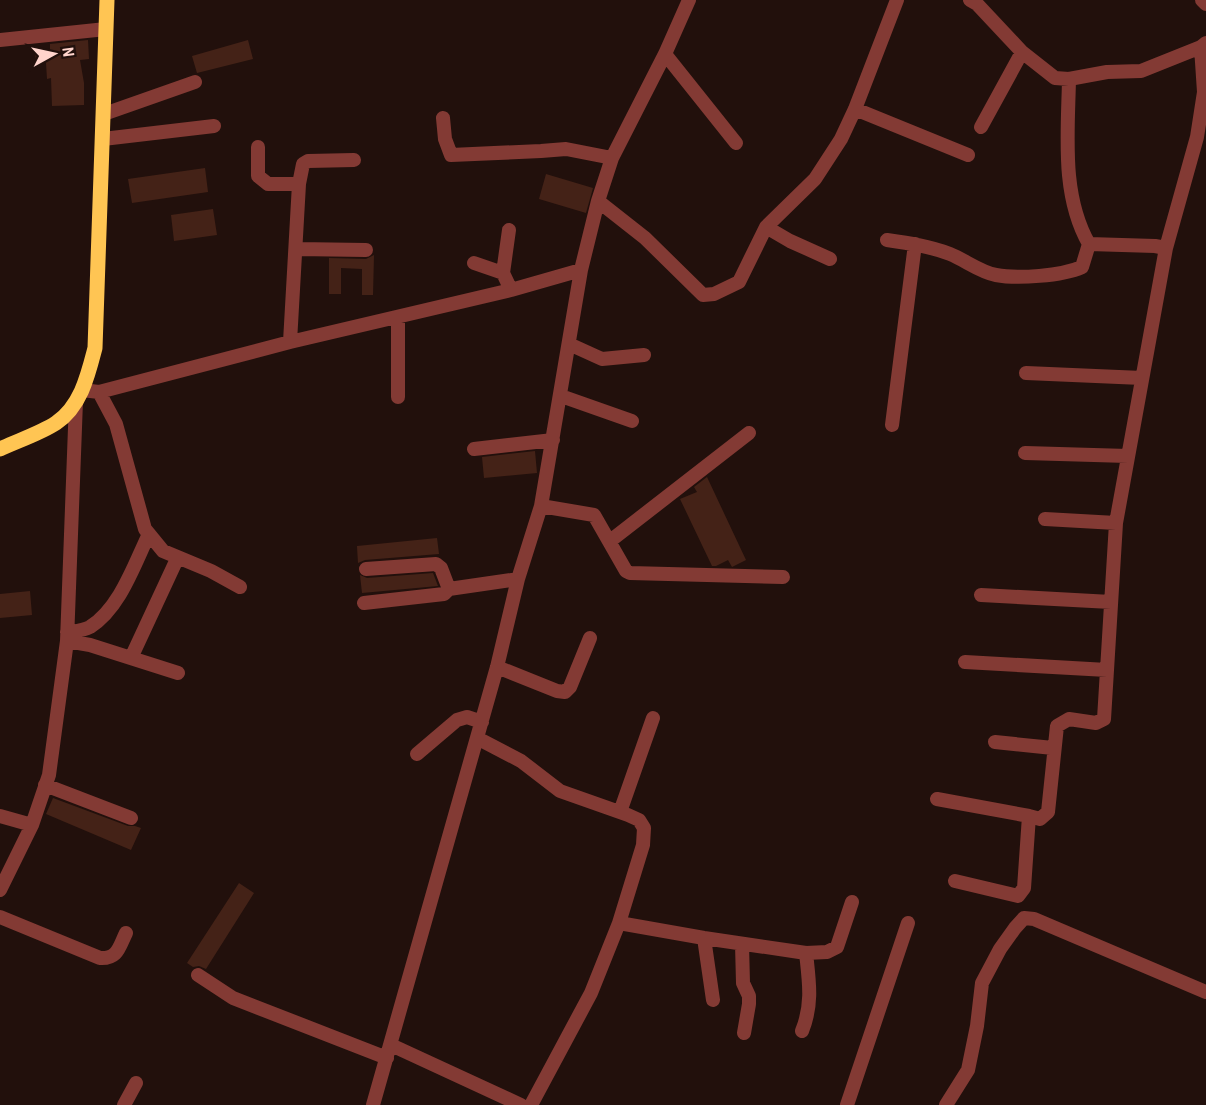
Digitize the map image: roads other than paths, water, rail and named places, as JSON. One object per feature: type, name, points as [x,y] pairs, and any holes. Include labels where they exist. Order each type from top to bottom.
[{"type":"main road","points":[[0,449],[56,423],[79,396],[94,348],[107,0]]},
{"type":"street","points":[[373,1105],[482,722],[518,579],[541,507],[581,270],[598,201],[612,158],[666,54],[689,0]]},
{"type":"street","points":[[598,201],[645,237],[703,295],[714,294],[739,282],[766,227],[815,179],[841,139],[897,0]]},
{"type":"street","points":[[937,799],[1040,819],[1048,812],[1057,726],[1069,719],[1096,723],[1104,719],[1116,523],[1166,248],[1197,137],[1204,92],[1204,45],[1141,71],[1107,72],[1069,79],[1055,78],[1022,52],[977,4],[970,0]]},
{"type":"street","points":[[1202,0],[1206,4]]},
{"type":"street","points":[[0,40],[106,28]]},
{"type":"street","points":[[981,127],[1022,52]]},
{"type":"street","points":[[666,54],[736,143]]},
{"type":"street","points":[[887,240],[915,244],[949,254],[995,275],[1020,276],[1072,272],[1082,267],[1089,244],[1079,226],[1069,177],[1069,79]]},
{"type":"street","points":[[104,114],[195,82]]},
{"type":"street","points":[[855,109],[968,155]]},
{"type":"street","points":[[443,117],[445,139],[451,155],[541,151],[555,148],[612,158]]},
{"type":"street","points":[[103,139],[214,126]]},
{"type":"street","points":[[258,147],[258,176],[268,184],[299,184]]},
{"type":"street","points":[[290,342],[299,184],[305,162],[354,160]]},
{"type":"street","points":[[766,227],[830,259]]},
{"type":"street","points":[[509,230],[503,273],[512,290]]},
{"type":"street","points":[[892,425],[915,244]]},
{"type":"street","points":[[1089,244],[1166,248]]},
{"type":"street","points":[[297,249],[366,250]]},
{"type":"street","points":[[474,263],[503,273]]},
{"type":"street","points":[[0,891],[32,825],[49,775],[67,636],[79,396],[290,342],[512,290],[581,270]]},
{"type":"street","points":[[398,317],[398,397]]},
{"type":"street","points":[[569,344],[602,359],[644,355]]},
{"type":"street","points":[[1026,373],[1142,378]]},
{"type":"street","points":[[99,392],[116,424],[145,529],[163,551],[177,559],[211,571],[240,587]]},
{"type":"street","points":[[561,396],[632,421]]},
{"type":"street","points":[[610,541],[749,433]]},
{"type":"street","points":[[474,449],[553,440]]},
{"type":"street","points":[[1024,453],[1128,456]]},
{"type":"street","points":[[541,507],[594,515],[626,571],[630,573],[783,577]]},
{"type":"street","points":[[1045,519],[1116,523]]},
{"type":"street","points":[[67,636],[87,628],[104,615],[120,592],[149,534]]},
{"type":"street","points":[[131,658],[177,559]]},
{"type":"street","points":[[366,569],[436,564],[441,568],[449,589]]},
{"type":"street","points":[[364,603],[444,594],[449,589],[518,579]]},
{"type":"street","points":[[981,595],[1111,602]]},
{"type":"street","points":[[67,636],[178,673]]},
{"type":"street","points":[[496,668],[557,692],[565,692],[570,687],[590,638]]},
{"type":"street","points":[[965,662],[1107,670]]},
{"type":"street","points":[[417,754],[457,720],[467,717],[482,722]]},
{"type":"street","points":[[620,812],[653,718]]},
{"type":"street","points":[[477,738],[521,761],[560,791],[639,820],[644,828],[644,845],[619,923],[591,993],[531,1105]]},
{"type":"street","points":[[995,742],[1053,748]]},
{"type":"street","points":[[45,785],[131,818]]},
{"type":"street","points":[[0,816],[32,825]]},
{"type":"street","points":[[955,881],[1018,896],[1024,888],[1029,816]]},
{"type":"street","points":[[619,923],[806,953],[827,952],[837,947],[852,902]]},
{"type":"street","points":[[0,917],[100,958],[109,959],[116,954],[126,933]]},
{"type":"street","points":[[946,1105],[968,1070],[977,1026],[982,983],[1000,949],[1024,918],[1034,919],[1206,992]]},
{"type":"street","points":[[848,1105],[908,923]]},
{"type":"street","points":[[704,938],[712,1000]]},
{"type":"street","points":[[742,944],[743,983],[749,996],[744,1033]]},
{"type":"street","points":[[802,1031],[808,1017],[811,995],[806,953]]},
{"type":"street","points":[[198,975],[233,998],[389,1051],[521,1105]]},
{"type":"street","points":[[124,1105],[136,1083]]}]
